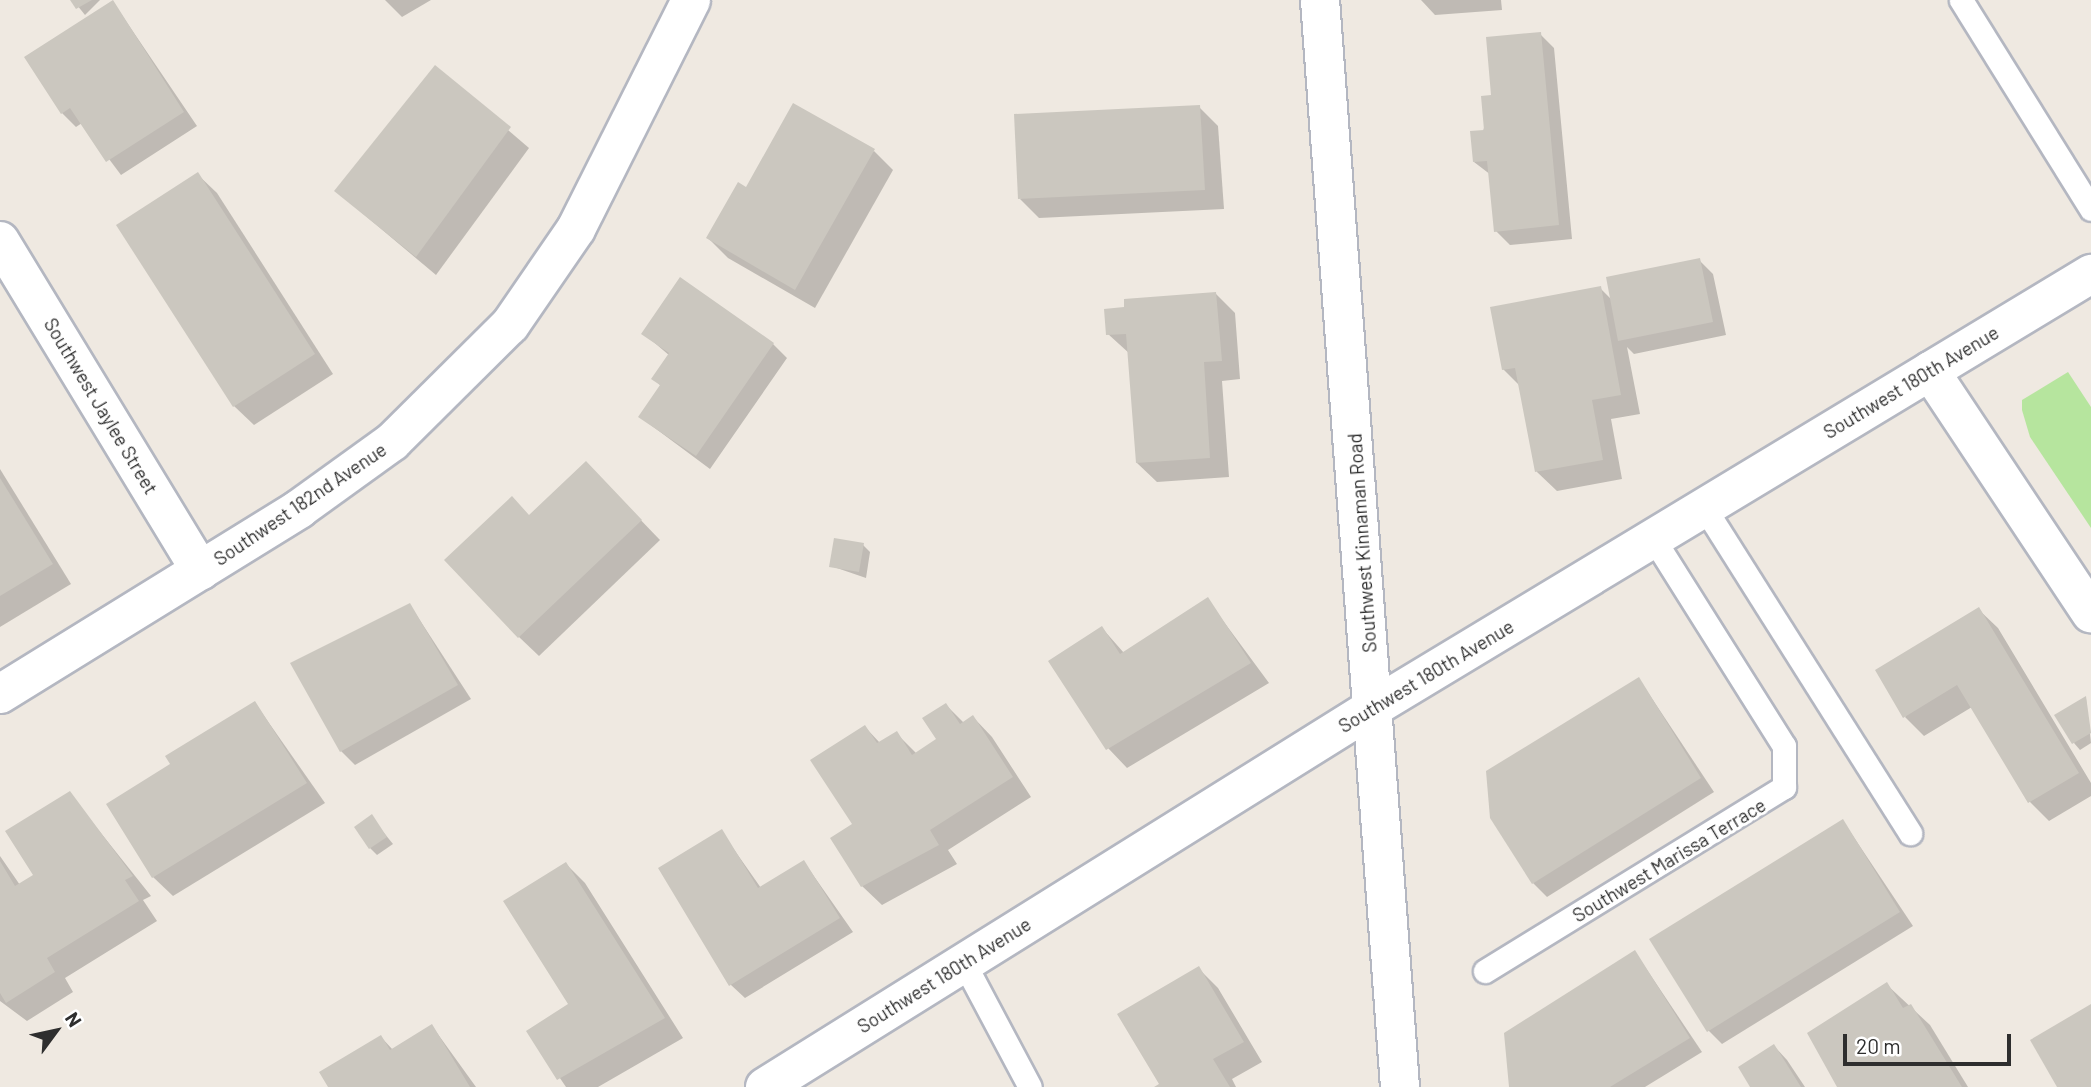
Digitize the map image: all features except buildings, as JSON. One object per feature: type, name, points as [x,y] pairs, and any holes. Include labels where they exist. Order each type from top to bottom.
[{"type":"street","name":"Southwest 182nd Avenue","points":[[0,694],[201,570],[392,442],[510,325],[576,229],[691,0]]},
{"type":"street","name":"Southwest Kinnaman Road","points":[[1320,0],[1400,1087]]},
{"type":"street","name":"Southwest Jaylee Street","points":[[0,241],[201,570]]},
{"type":"street","name":"Southwest 180th Avenue","points":[[765,1087],[1374,707],[2091,274]]},
{"type":"street","points":[[1930,371],[2090,609]]},
{"type":"lane","points":[[1961,0],[2091,209]]},
{"type":"lane","points":[[1704,507],[1910,833]]},
{"type":"lane","name":"Southwest Marissa Terrace","points":[[1485,971],[1784,787],[1784,746],[1653,538]]},
{"type":"lane","points":[[964,962],[1030,1087]]},
{"type":"green space","points":[[2068,372],[2091,407],[2091,528],[2030,437],[2022,410],[2022,400]]}]
